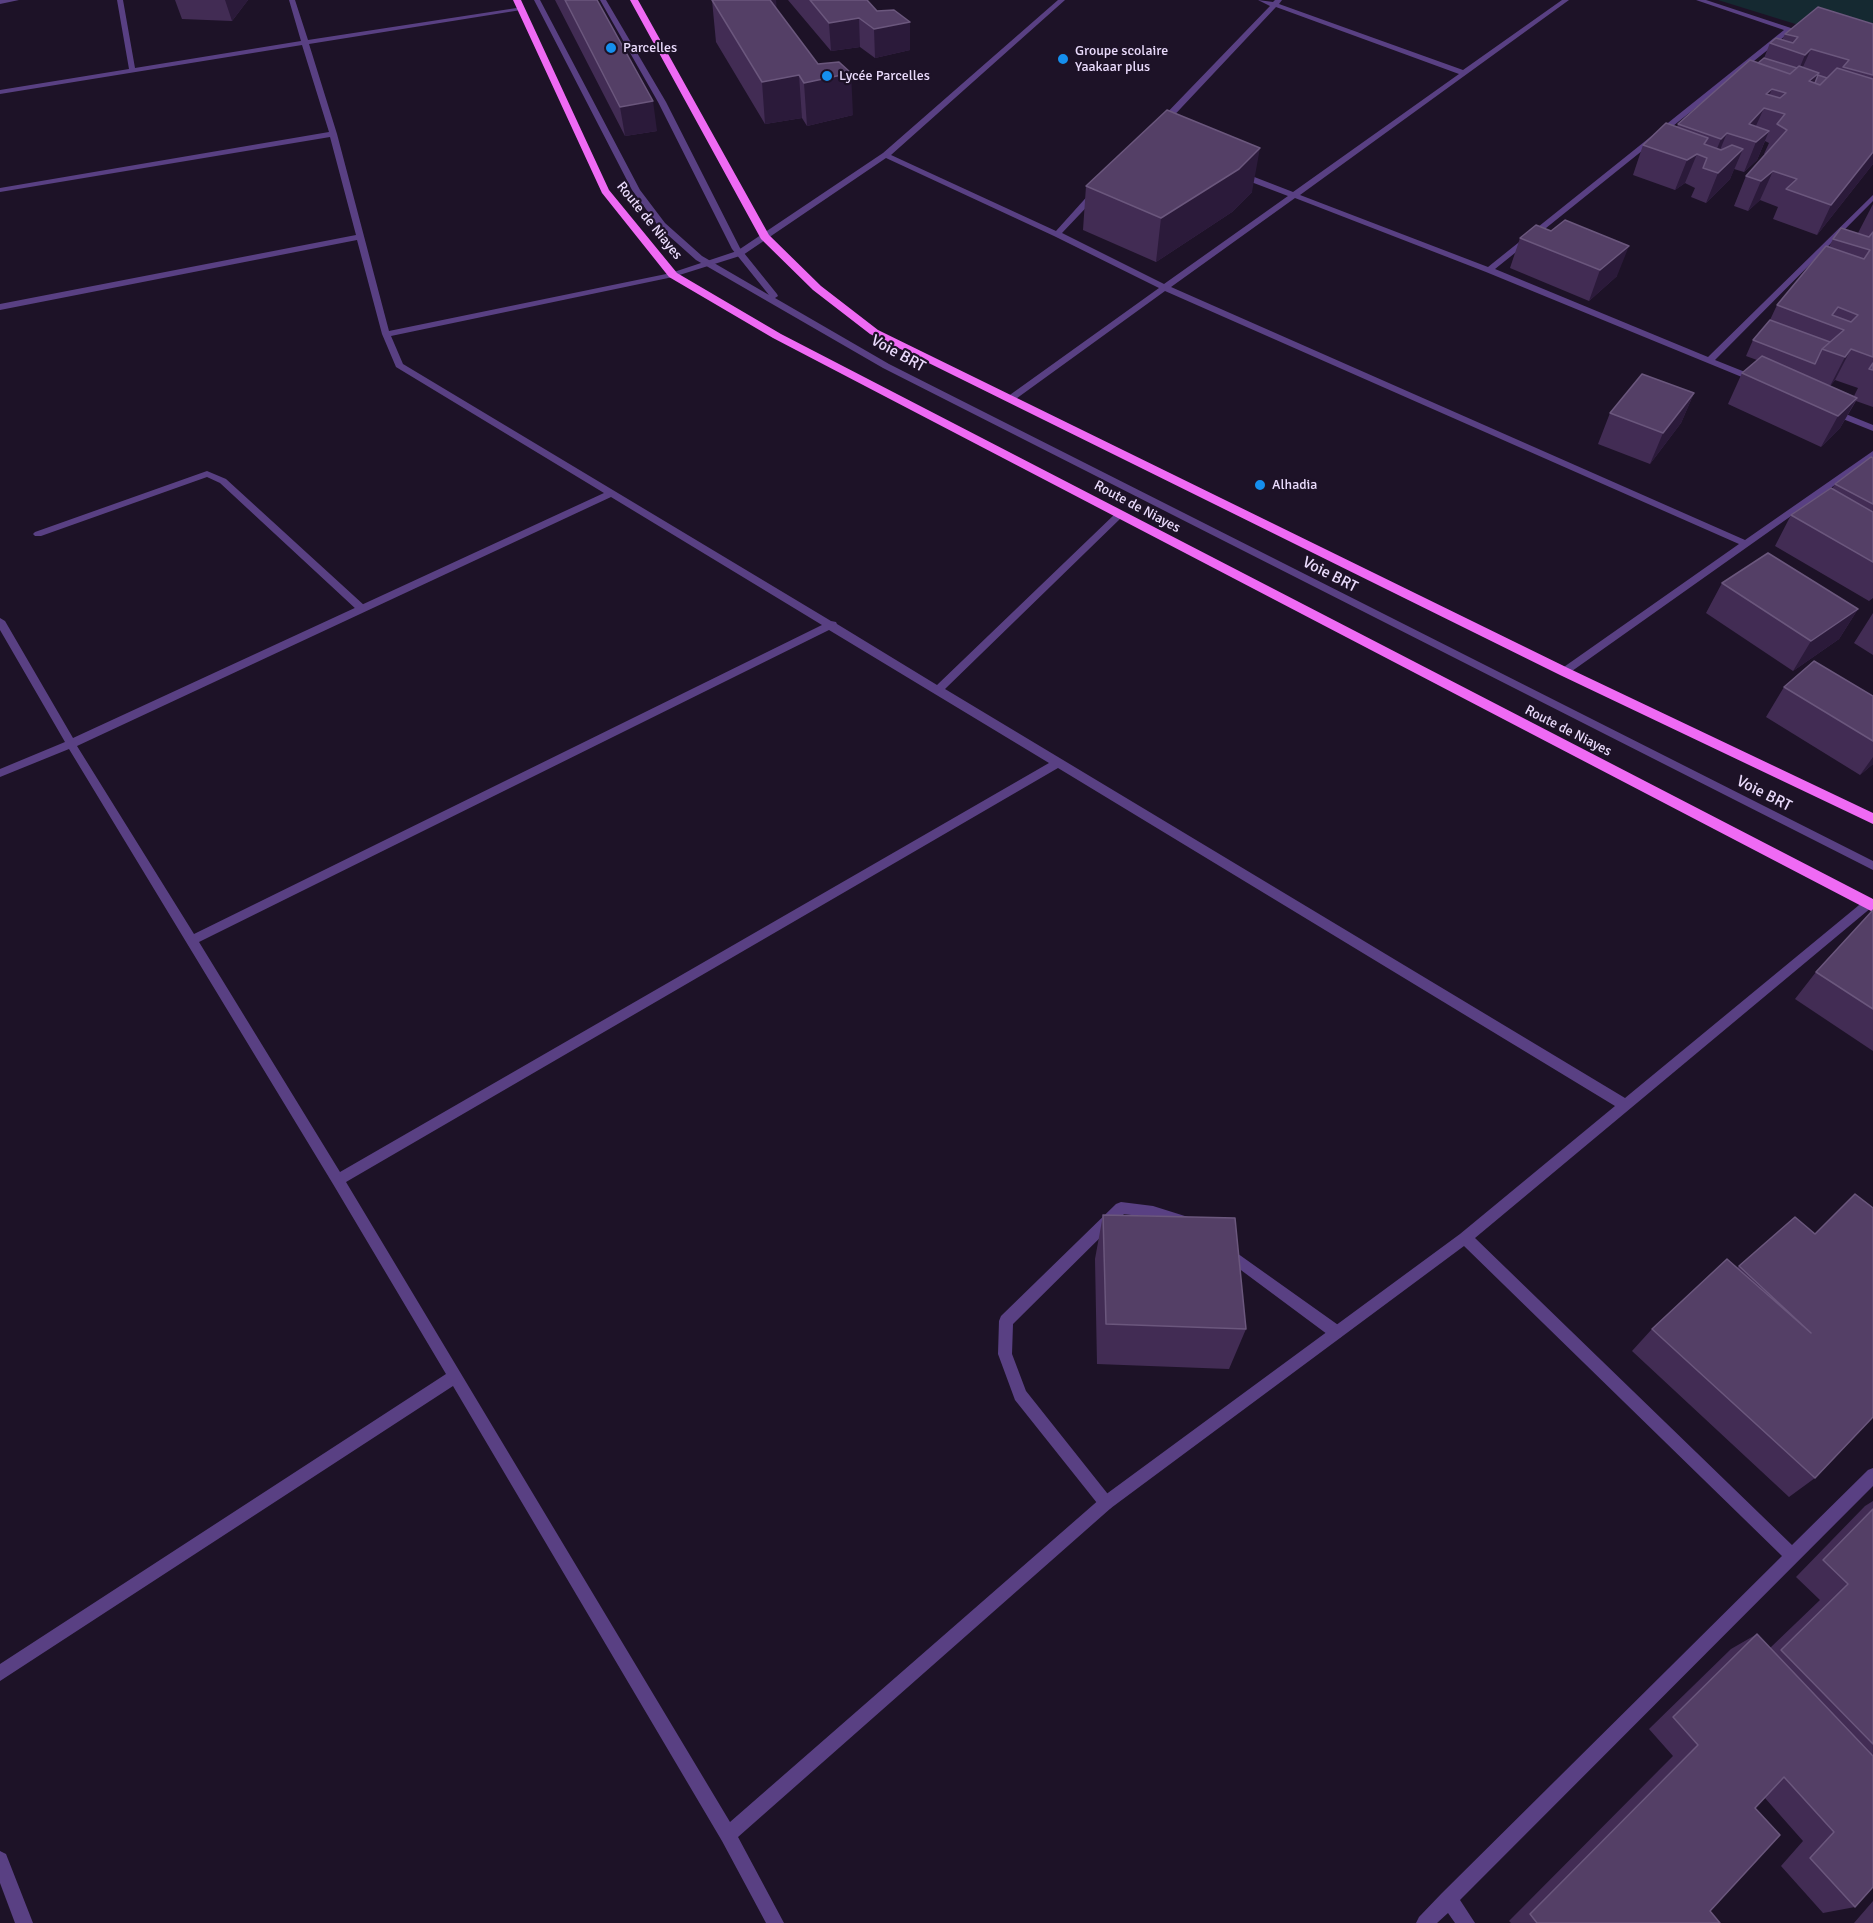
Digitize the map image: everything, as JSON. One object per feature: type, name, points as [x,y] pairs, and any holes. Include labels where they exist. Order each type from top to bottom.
[{"type":"main road","points":[[634,0],[765,237],[817,288],[874,332],[1565,672],[1873,819]]},
{"type":"main road","name":"Route de Niayes","points":[[519,4],[605,191],[674,275],[777,336],[1870,905]]},
{"type":"street","points":[[0,2],[16,0]]},
{"type":"street","points":[[120,0],[132,69]]},
{"type":"street","points":[[292,0],[333,134],[358,237],[386,334],[399,365],[832,624],[1625,1105]]},
{"type":"street","name":"Voie BRT","points":[[537,0],[636,189],[662,225],[699,258],[779,302],[886,366],[1021,436],[1873,866]]},
{"type":"street","name":"Voie BRT","points":[[603,0],[662,102],[740,253],[779,302]]},
{"type":"street","points":[[386,334],[674,275],[740,253],[886,155],[1062,0]]},
{"type":"street","points":[[1261,0],[1278,2],[1464,73]]},
{"type":"street","points":[[1010,399],[1566,0]]},
{"type":"street","points":[[1699,0],[1799,32]]},
{"type":"street","points":[[1155,130],[1278,2]]},
{"type":"street","points":[[0,92],[306,42],[519,4]]},
{"type":"street","points":[[1489,270],[1789,29]]},
{"type":"street","points":[[0,190],[333,134]]},
{"type":"street","points":[[886,155],[1057,234],[1165,288],[1747,544]]},
{"type":"street","points":[[1231,171],[1489,270],[1764,383]]},
{"type":"street","points":[[1057,234],[1098,190]]},
{"type":"street","points":[[1709,361],[1873,197]]},
{"type":"street","points":[[0,307],[358,237]]},
{"type":"street","points":[[1818,406],[1873,428]]},
{"type":"street","points":[[1565,672],[1873,454]]},
{"type":"street","points":[[38,534],[207,474],[223,481],[361,608]]},
{"type":"street","points":[[0,773],[71,744],[610,493]]},
{"type":"street","points":[[939,690],[1119,515]]},
{"type":"street","points":[[0,621],[71,744],[455,1376],[728,1835],[775,1923]]},
{"type":"street","points":[[192,940],[832,624]]},
{"type":"street","points":[[338,1180],[1059,762]]},
{"type":"street","points":[[728,1835],[1106,1503],[1465,1238],[1870,905]]},
{"type":"street","points":[[1106,1503],[1020,1395],[1005,1354],[1006,1322],[1121,1208],[1153,1212],[1186,1222],[1195,1228]]},
{"type":"street","points":[[1465,1238],[1792,1555]]},
{"type":"street","points":[[1214,1242],[1336,1332]]},
{"type":"street","points":[[0,1673],[455,1376]]},
{"type":"street","points":[[1425,1923],[1873,1475]]},
{"type":"street","points":[[0,1860],[24,1923]]},
{"type":"street","points":[[1448,1899],[1466,1923]]},
{"type":"shaded area","points":[[1718,0],[1873,0],[1873,48]]},
{"type":"building","points":[[565,0],[597,0],[653,101],[620,107]]},
{"type":"building","points":[[712,0],[770,0],[818,64],[839,62],[851,73],[804,83],[799,75],[762,82]]},
{"type":"building","points":[[810,0],[867,0],[877,11],[894,10],[910,22],[874,29],[859,18],[829,23]]},
{"type":"building","points":[[1818,7],[1873,24],[1873,75],[1843,67],[1849,60],[1811,49],[1805,55],[1770,43],[1776,38],[1793,43],[1798,37],[1785,34]]},
{"type":"building","points":[[1764,58],[1797,68],[1790,74],[1758,63]]},
{"type":"building","points":[[1750,60],[1790,74],[1799,66],[1819,73],[1809,81],[1820,85],[1837,68],[1873,79],[1873,152],[1831,205],[1786,189],[1797,179],[1773,171],[1761,181],[1746,176],[1787,130],[1777,124],[1785,114],[1764,108],[1749,124],[1769,131],[1756,142],[1727,133],[1721,139],[1678,124]],"holes":[[[1772,89],[1786,93],[1780,98],[1766,94]]]},
{"type":"building","points":[[1818,75],[1827,78],[1820,85],[1815,83]]},
{"type":"building","points":[[1167,110],[1260,148],[1239,169],[1161,218],[1086,186]]},
{"type":"building","points":[[1666,123],[1708,138],[1704,144],[1721,150],[1732,145],[1743,149],[1718,173],[1703,168],[1707,158],[1697,154],[1687,160],[1643,145]]},
{"type":"building","points":[[1565,220],[1629,246],[1600,270],[1520,238],[1536,225],[1551,231]]},
{"type":"building","points":[[1841,228],[1869,237],[1873,232],[1873,357],[1851,349],[1845,357],[1822,349],[1844,330],[1777,305],[1826,246],[1864,259],[1870,250],[1833,239]],"holes":[[[1838,307],[1858,315],[1851,322],[1832,315]]]},
{"type":"building","points":[[1770,320],[1830,342],[1822,349],[1815,364],[1753,340]]},
{"type":"building","points":[[1762,356],[1857,398],[1838,416],[1742,373]]},
{"type":"building","points":[[1642,374],[1694,393],[1663,433],[1610,413]]},
{"type":"building","points":[[1871,457],[1873,458],[1873,504],[1835,484]]},
{"type":"building","points":[[1831,488],[1873,512],[1873,562],[1791,515]]},
{"type":"building","points":[[1768,553],[1858,609],[1811,641],[1722,583]]},
{"type":"building","points":[[1814,661],[1873,696],[1873,741],[1784,687]]},
{"type":"building","points":[[1873,910],[1873,1009],[1816,972]]},
{"type":"building","points":[[1855,1194],[1873,1208],[1873,1417],[1815,1478],[1652,1329],[1727,1259],[1811,1333],[1739,1266],[1795,1217],[1815,1234]]},
{"type":"building","points":[[1103,1215],[1235,1218],[1246,1329],[1106,1324]]},
{"type":"building","points":[[1873,1509],[1873,1744],[1781,1650],[1848,1584],[1823,1560]]},
{"type":"building","points":[[1757,1634],[1873,1756],[1873,1887],[1855,1907],[1810,1858],[1834,1832],[1784,1777],[1755,1808],[1780,1835],[1710,1911],[1720,1923],[1537,1923],[1530,1914],[1698,1745],[1673,1717]]},
{"type":"place","name":"Parcelles","points":[[611,48]]},
{"type":"place","name":"Groupe scolaire Yaakaar plus","points":[[1063,59]]},
{"type":"place","name":"Lycée Parcelles","points":[[827,76]]},
{"type":"place","name":"Alhadia","points":[[1260,485]]}]
